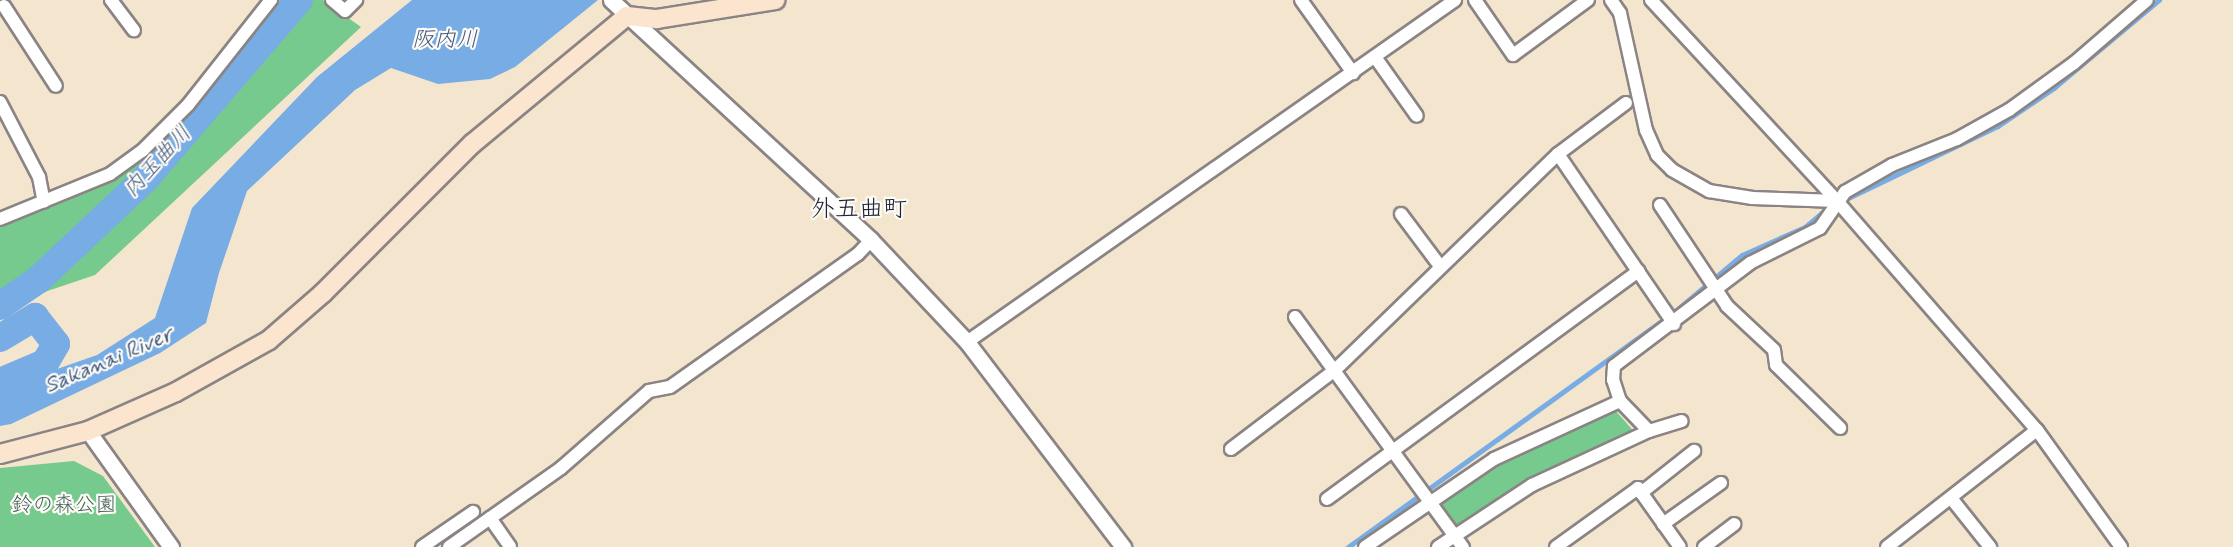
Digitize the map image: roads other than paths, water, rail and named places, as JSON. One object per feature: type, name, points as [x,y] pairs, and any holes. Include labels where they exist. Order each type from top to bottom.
[{"type":"main road","points":[[0,454],[88,431],[176,392],[276,335],[472,144],[627,16],[657,19],[776,0]]},
{"type":"street","points":[[111,0],[134,30]]},
{"type":"street","points":[[0,219],[110,174],[142,151],[188,105],[271,0]]},
{"type":"street","points":[[332,0],[345,11],[356,0]]},
{"type":"street","points":[[611,0],[871,240],[967,342],[1123,547]]},
{"type":"street","points":[[1300,0],[1353,73]]},
{"type":"street","points":[[967,342],[1268,128],[1294,116],[1455,0]]},
{"type":"street","points":[[1475,0],[1513,55],[1588,0]]},
{"type":"street","points":[[1611,0],[1620,13],[1646,130],[1657,155],[1672,170],[1709,190],[1752,198],[1837,205]]},
{"type":"street","points":[[1651,0],[2037,430],[2121,547]]},
{"type":"street","points":[[1649,431],[1620,401],[1613,380],[1614,366],[1749,263],[1811,234],[1837,205],[1892,165],[1958,139],[2009,111],[2074,63],[2147,0]]},
{"type":"street","points":[[6,5],[56,87]]},
{"type":"street","points":[[1375,57],[1417,116]]},
{"type":"street","points":[[0,102],[39,177],[44,202]]},
{"type":"street","points":[[1231,449],[1335,370],[1558,154],[1626,103]]},
{"type":"street","points":[[1558,154],[1672,321]]},
{"type":"street","points":[[1660,205],[1716,286],[1727,306],[1773,350],[1776,365],[1839,428]]},
{"type":"street","points":[[1401,214],[1440,266]]},
{"type":"street","points":[[449,547],[561,468],[649,391],[670,387],[858,254],[871,240]]},
{"type":"street","points":[[1327,499],[1392,448],[1638,270]]},
{"type":"street","points":[[1295,317],[1463,547]]},
{"type":"street","points":[[1365,547],[1428,499],[1518,446],[1620,401]]},
{"type":"street","points":[[1438,547],[1532,485],[1649,431],[1682,421]]},
{"type":"street","points":[[1887,547],[2037,430]]},
{"type":"street","points":[[88,431],[171,547]]},
{"type":"street","points":[[1641,493],[1695,451]]},
{"type":"street","points":[[1663,524],[1721,483]]},
{"type":"street","points":[[1556,547],[1638,488],[1680,547]]},
{"type":"street","points":[[1951,498],[1990,547]]},
{"type":"street","points":[[422,547],[473,512]]},
{"type":"street","points":[[490,518],[510,547]]},
{"type":"street","points":[[1704,547],[1734,524]]},
{"type":"water","name":"阪内川","points":[[412,0],[598,0],[515,67],[490,79],[438,84],[391,68],[355,90],[247,191],[219,273],[206,323],[160,353],[11,424],[0,426],[0,389],[97,355],[155,318],[192,208],[317,77]]},
{"type":"waterway","name":"内玉曲川","points":[[0,306],[38,280],[145,179],[299,0]]},
{"type":"waterway","points":[[1842,201],[1998,126],[2054,88],[2159,0]]},
{"type":"waterway","points":[[1348,547],[1679,308],[1742,255],[1805,227],[1831,205]]},
{"type":"waterway","name":"内玉曲川","points":[[0,338],[35,317],[56,344],[45,363],[0,382]]},
{"type":"district","name":"外五曲町","points":[[859,210]]},
{"type":"water label","name":"Sakanai River","points":[[109,361]]},
{"type":"park label","name":"鈴の森公園","points":[[64,505]]}]
